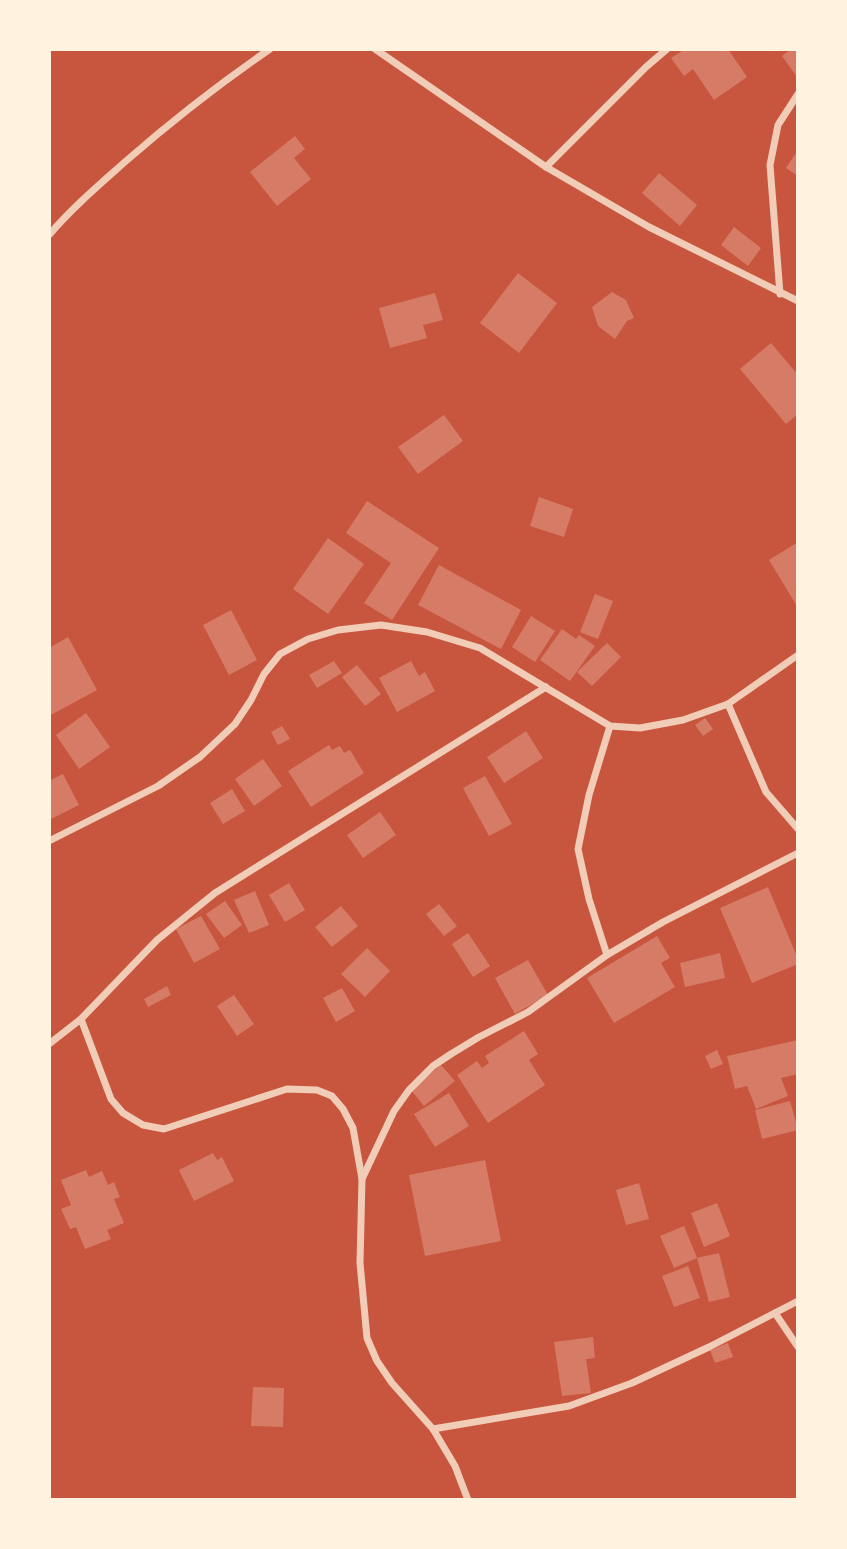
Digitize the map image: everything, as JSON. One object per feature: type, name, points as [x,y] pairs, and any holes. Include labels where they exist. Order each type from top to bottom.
[{"type":"street","points":[[49,235],[71,209],[148,142],[212,89],[270,49]]},
{"type":"street","points":[[374,49],[546,167],[649,227],[798,301]]},
{"type":"street","points":[[546,167],[667,49]]},
{"type":"street","points":[[780,294],[770,165],[778,124],[798,94]]},
{"type":"street","points":[[49,841],[158,786],[200,757],[234,723],[251,700],[264,674],[280,654],[308,639],[338,629],[381,625],[427,632],[480,648],[610,726],[640,728],[683,720],[729,704],[797,657]]},
{"type":"street","points":[[49,1044],[80,1019],[157,940],[215,893],[546,687]]},
{"type":"street","points":[[729,704],[765,792],[798,830]]},
{"type":"street","points":[[607,955],[589,899],[578,849],[589,795],[610,726]]},
{"type":"street","points":[[362,1179],[394,1111],[409,1090],[433,1066],[479,1037],[528,1012],[607,955],[728,887],[798,853]]},
{"type":"street","points":[[80,1019],[111,1099],[123,1113],[143,1125],[164,1129],[286,1089],[317,1090],[332,1096],[343,1109],[353,1128],[362,1179],[359,1216],[360,1263],[367,1338],[377,1361],[392,1383],[433,1429],[455,1466],[468,1500]]},
{"type":"street","points":[[433,1429],[569,1406],[632,1384],[798,1301]]},
{"type":"street","points":[[775,1313],[798,1347]]},
{"type":"building","points":[[685,49],[728,49],[747,77],[714,100],[693,69],[684,76],[671,58]]},
{"type":"building","points":[[791,49],[798,49],[798,78],[782,56]]},
{"type":"building","points":[[295,136],[305,149],[294,158],[311,179],[277,206],[250,172]]},
{"type":"building","points":[[798,150],[798,176],[786,168]]},
{"type":"building","points":[[659,173],[697,205],[680,226],[642,193]]},
{"type":"building","points":[[734,227],[761,248],[748,266],[721,245]]},
{"type":"building","points":[[518,273],[557,303],[519,353],[480,323]]},
{"type":"building","points":[[612,292],[626,300],[634,318],[627,321],[615,339],[598,326],[592,307]]},
{"type":"building","points":[[435,293],[443,320],[423,325],[427,338],[390,348],[379,308]]},
{"type":"building","points":[[771,343],[798,375],[798,414],[786,424],[740,369]]},
{"type":"building","points":[[444,415],[463,441],[418,474],[398,447]]},
{"type":"building","points":[[539,497],[573,509],[564,537],[530,526]]},
{"type":"building","points":[[367,501],[439,548],[392,620],[364,603],[391,563],[346,533]]},
{"type":"building","points":[[328,538],[364,564],[328,614],[293,589]]},
{"type":"building","points":[[798,542],[798,608],[769,560]]},
{"type":"building","points":[[439,565],[521,610],[501,649],[418,605]]},
{"type":"building","points":[[595,594],[613,601],[598,639],[580,632]]},
{"type":"building","points":[[231,610],[257,660],[229,675],[203,625]]},
{"type":"building","points":[[531,616],[555,631],[535,662],[512,647]]},
{"type":"building","points":[[562,629],[576,639],[579,635],[595,646],[570,681],[540,660]]},
{"type":"building","points":[[68,637],[97,690],[49,716],[49,648]]},
{"type":"building","points":[[607,643],[621,657],[592,686],[577,672]]},
{"type":"building","points":[[334,661],[342,673],[317,688],[309,675]]},
{"type":"building","points":[[411,661],[419,676],[425,672],[435,691],[397,712],[379,678]]},
{"type":"building","points":[[357,665],[381,694],[365,706],[342,677]]},
{"type":"building","points":[[86,713],[110,747],[79,769],[56,735]]},
{"type":"building","points":[[705,718],[713,729],[703,736],[695,725]]},
{"type":"building","points":[[282,726],[290,739],[278,745],[271,732]]},
{"type":"building","points":[[526,731],[543,758],[504,783],[487,757]]},
{"type":"building","points":[[329,745],[332,750],[340,746],[344,753],[350,750],[364,773],[311,807],[288,771]]},
{"type":"building","points":[[263,759],[282,786],[254,806],[235,779]]},
{"type":"building","points":[[63,774],[79,805],[49,820],[49,781]]},
{"type":"building","points":[[485,776],[512,824],[489,836],[463,788]]},
{"type":"building","points":[[232,789],[245,811],[223,824],[210,803]]},
{"type":"building","points":[[380,812],[396,835],[363,858],[347,835]]},
{"type":"building","points":[[289,883],[305,910],[285,922],[269,895]]},
{"type":"building","points":[[768,887],[798,964],[752,983],[720,908]]},
{"type":"building","points":[[255,891],[269,925],[249,933],[234,900]]},
{"type":"building","points":[[225,901],[242,925],[224,938],[206,914]]},
{"type":"building","points":[[439,904],[457,926],[444,936],[426,914]]},
{"type":"building","points":[[341,906],[358,926],[332,947],[315,927]]},
{"type":"building","points":[[201,916],[220,949],[194,963],[176,929]]},
{"type":"building","points":[[468,933],[490,966],[473,977],[452,944]]},
{"type":"building","points":[[657,936],[670,958],[661,963],[675,987],[614,1023],[587,978]]},
{"type":"building","points":[[367,948],[390,971],[365,997],[341,974]]},
{"type":"building","points":[[720,953],[725,978],[685,987],[680,963]]},
{"type":"building","points":[[528,960],[548,995],[515,1014],[495,978]]},
{"type":"building","points":[[167,986],[171,995],[148,1007],[144,999]]},
{"type":"building","points":[[342,988],[355,1011],[336,1022],[323,998]]},
{"type":"building","points":[[234,995],[254,1024],[237,1036],[217,1006]]},
{"type":"building","points":[[524,1031],[538,1054],[529,1060],[545,1085],[488,1123],[457,1075],[477,1061],[482,1068],[489,1063],[485,1056]]},
{"type":"building","points":[[798,1040],[798,1074],[781,1078],[788,1096],[756,1109],[747,1086],[735,1089],[727,1056]]},
{"type":"building","points":[[717,1050],[723,1064],[711,1069],[705,1056]]},
{"type":"building","points":[[441,1065],[455,1081],[424,1106],[411,1090]]},
{"type":"building","points":[[449,1093],[469,1126],[435,1147],[414,1114]]},
{"type":"building","points":[[790,1101],[798,1130],[762,1139],[755,1110]]},
{"type":"building","points":[[213,1153],[217,1160],[222,1157],[234,1181],[194,1201],[179,1170]]},
{"type":"building","points":[[485,1160],[501,1241],[425,1256],[409,1175]]},
{"type":"building","points":[[86,1170],[89,1177],[102,1171],[108,1185],[114,1182],[120,1197],[114,1199],[124,1223],[107,1230],[111,1239],[85,1249],[76,1227],[70,1229],[61,1209],[71,1205],[61,1180]]},
{"type":"building","points":[[639,1183],[649,1219],[626,1225],[616,1190]]},
{"type":"building","points":[[717,1203],[730,1236],[704,1247],[691,1213]]},
{"type":"building","points":[[684,1226],[697,1258],[674,1268],[660,1236]]},
{"type":"building","points":[[719,1253],[730,1297],[709,1302],[697,1258]]},
{"type":"building","points":[[688,1266],[700,1298],[674,1307],[662,1276]]},
{"type":"building","points":[[593,1337],[595,1358],[586,1359],[591,1393],[562,1396],[554,1342]]},
{"type":"building","points":[[728,1343],[733,1357],[715,1363],[710,1350]]},
{"type":"building","points":[[253,1387],[284,1388],[283,1427],[251,1426]]}]
